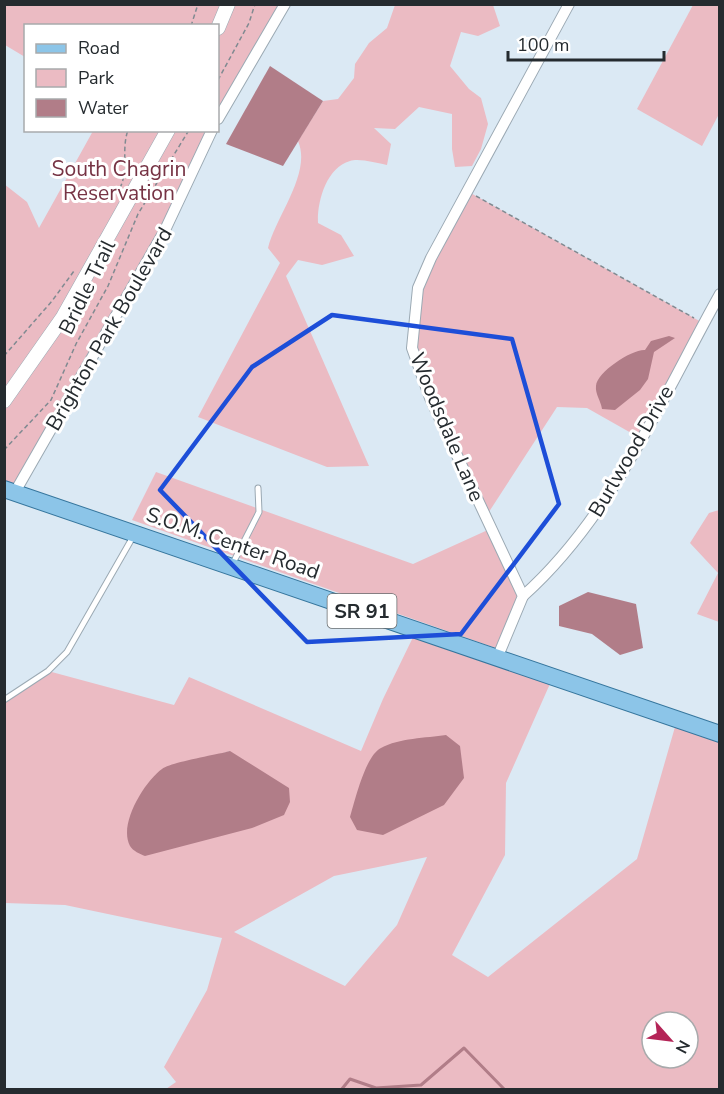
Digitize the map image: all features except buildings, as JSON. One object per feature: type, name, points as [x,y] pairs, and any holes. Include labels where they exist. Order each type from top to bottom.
[{"type":"main road","name":"S.O.M. Center Road","points":[[10,490],[720,734]]},
{"type":"street","points":[[219,26],[228,4]]},
{"type":"street","points":[[219,117],[266,33],[285,4]]},
{"type":"street","name":"Woodsdale Lane","points":[[523,596],[430,398],[412,348],[413,318],[418,288],[467,191],[569,4]]},
{"type":"street","points":[[4,401],[63,317],[167,132]]},
{"type":"street","name":"Brighton Park Boulevard","points":[[10,490],[165,231],[211,132]]},
{"type":"street","name":"Burlwood Drive","points":[[523,596],[569,549],[602,506],[720,294]]},
{"type":"street","points":[[498,656],[523,596]]},
{"type":"lane","points":[[231,567],[259,512],[258,488]]},
{"type":"lane","points":[[4,700],[48,671],[68,652],[134,533]]},
{"type":"path","points":[[192,24],[198,4]]},
{"type":"path","points":[[219,78],[249,23],[255,4]]},
{"type":"path","points":[[120,189],[126,168],[125,142],[128,132]]},
{"type":"path","name":"Bridle Trail","points":[[4,450],[51,400],[76,344],[108,286],[138,214],[188,132]]},
{"type":"path","points":[[467,191],[703,323]]},
{"type":"path","points":[[4,356],[52,301],[75,270]]},
{"type":"highlighted area","points":[[332,315],[512,339],[559,504],[461,634],[307,642],[160,490],[252,367]]},
{"type":"green space","points":[[4,5],[285,5],[219,117],[219,24],[24,24],[24,56],[5,45]]},
{"type":"green space","points":[[395,5],[493,5],[500,26],[478,36],[461,32],[450,66],[469,89],[481,98],[488,124],[481,149],[472,166],[455,167],[452,149],[452,114],[419,107],[395,129],[374,128],[391,144],[387,165],[354,160],[342,165],[329,178],[321,196],[318,223],[341,235],[354,256],[322,265],[298,260],[286,276],[369,466],[327,467],[198,417],[280,263],[268,248],[297,180],[301,153],[298,141],[323,101],[338,99],[354,78],[355,64],[369,43],[387,28]]},
{"type":"green space","points":[[693,5],[719,5],[719,114],[702,146],[637,109]]},
{"type":"green space","name":"South Chagrin Reservation","points":[[92,132],[212,132],[182,200],[15,492],[4,488],[4,184],[27,202],[39,228]]},
{"type":"green space","points":[[467,191],[703,323],[640,438],[587,408],[557,407],[485,518],[420,370],[413,318],[418,288]]},
{"type":"green space","points":[[156,472],[413,564],[490,529],[523,596],[501,650],[132,520]]},
{"type":"green space","points":[[720,510],[719,622],[697,614],[718,573],[690,543],[709,513]]},
{"type":"green space","points":[[417,629],[553,677],[506,783],[505,855],[452,955],[488,977],[637,859],[677,720],[719,734],[719,1089],[166,1089],[176,1082],[164,1067],[207,990],[222,938],[65,905],[5,903],[5,700],[48,671],[174,705],[189,677],[361,751]],"holes":[[[230,751],[131,813],[205,759]],[[427,857],[397,925],[345,986],[234,932],[334,876]]]},
{"type":"water","points":[[270,66],[323,101],[283,166],[226,144]]},
{"type":"water","points":[[669,336],[675,338],[654,352],[648,379],[640,390],[615,410],[602,409],[596,386],[602,374],[624,357],[645,350],[651,341]]},
{"type":"water","points":[[588,592],[636,604],[643,648],[620,655],[592,634],[559,626],[559,606]]},
{"type":"water","points":[[446,735],[460,746],[464,778],[444,805],[383,835],[357,830],[350,817],[365,769],[375,753],[396,742]]},
{"type":"water","points":[[230,751],[289,788],[290,802],[284,815],[252,828],[145,856],[131,848],[127,837],[130,815],[141,793],[155,775],[167,766]]},
{"type":"waterway","points":[[341,1090],[350,1079],[376,1088],[421,1085],[464,1048],[505,1090]]}]
